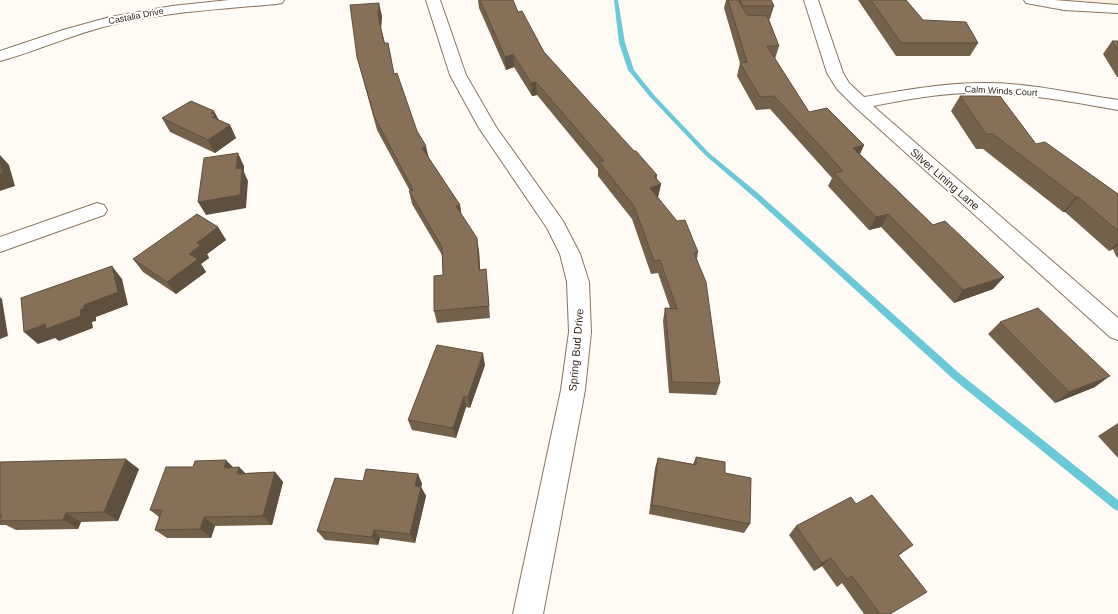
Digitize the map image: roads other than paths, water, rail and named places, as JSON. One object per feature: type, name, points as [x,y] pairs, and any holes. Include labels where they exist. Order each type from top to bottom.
[{"type":"street","points":[[138,15],[139,0]]},
{"type":"street","name":"Castalia Drive","points":[[0,56],[109,21],[138,15],[198,6],[277,0]]},
{"type":"street","name":"Spring Bud Drive","points":[[433,0],[458,75],[472,103],[556,226],[570,254],[578,282],[580,332],[572,390],[528,614]]},
{"type":"street","name":"Silver Lining Lane","points":[[811,0],[835,73],[844,86],[860,103],[1118,331]]},
{"type":"street","points":[[1031,0],[1064,6],[1118,9]]},
{"type":"street","name":"Calm Winds Court","points":[[860,103],[912,93],[976,88],[1043,94],[1118,105]]},
{"type":"street","points":[[0,245],[97,210]]},
{"type":"waterway","points":[[616,0],[622,43],[631,70],[652,96],[707,154],[757,196],[956,376],[1118,506]]}]
